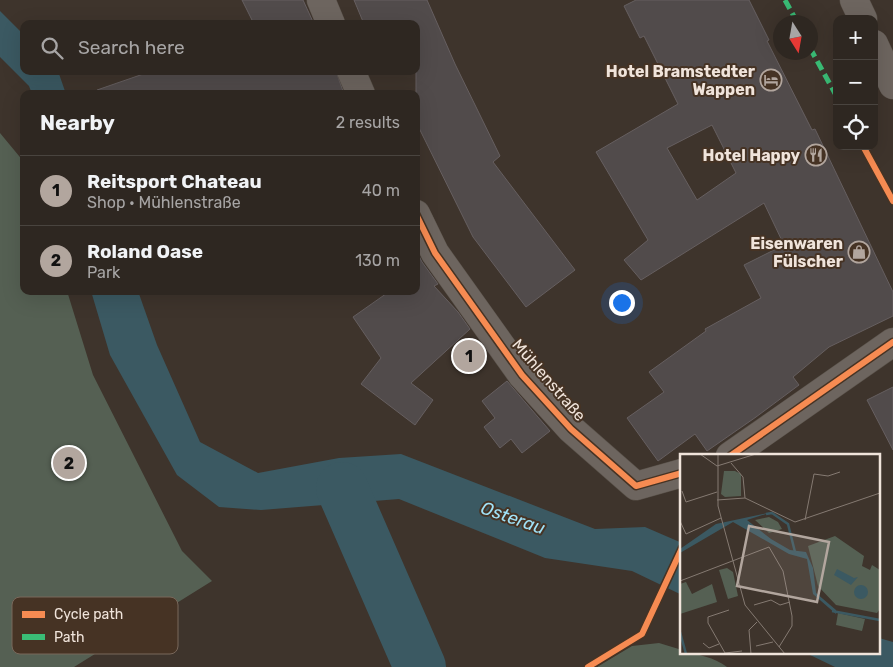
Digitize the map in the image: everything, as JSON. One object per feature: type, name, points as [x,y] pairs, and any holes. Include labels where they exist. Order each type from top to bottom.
[{"type":"street","points":[[321,0],[329,20]]},
{"type":"street","points":[[854,0],[861,15]]},
{"type":"street","points":[[878,53],[893,85]]},
{"type":"street","points":[[353,75],[359,90]]},
{"type":"street","name":"Mühlenstraße","points":[[420,223],[434,253],[516,366],[571,429],[636,486],[680,473]]},
{"type":"street","points":[[733,454],[893,342]]},
{"type":"green space","points":[[0,133],[20,157],[20,295],[68,295],[93,375],[182,551],[212,581],[178,602],[178,597],[12,597],[12,654],[95,654],[74,667],[0,667]]},
{"type":"green space","points":[[659,643],[680,649],[680,654],[700,655],[727,667],[597,667],[632,646]]},
{"type":"water","points":[[0,11],[20,31],[20,75],[59,75],[65,90],[30,90],[29,86],[0,57]]},
{"type":"water","points":[[92,295],[139,295],[157,345],[200,442],[258,473],[339,458],[401,454],[595,529],[645,527],[680,542],[680,594],[632,571],[545,558],[399,499],[261,510],[219,507],[177,475],[110,355]]},
{"type":"water","points":[[880,638],[893,642],[893,667],[835,667],[808,654],[880,654]]},
{"type":"building","points":[[242,0],[303,0],[312,20],[252,20]]},
{"type":"building","points":[[354,0],[427,0],[455,64],[500,156],[493,162],[575,270],[526,307],[473,237],[420,130],[420,90],[416,90],[416,75],[420,75],[420,20],[362,20]]},
{"type":"building","points":[[636,0],[749,0],[769,40],[767,41],[773,53],[773,60],[777,60],[812,130],[815,129],[893,292],[893,316],[829,347],[793,377],[799,385],[756,417],[707,451],[695,434],[658,461],[627,418],[664,392],[649,372],[706,331],[705,329],[761,298],[744,265],[784,245],[764,203],[641,280],[624,260],[648,240],[596,152],[678,104],[644,36],[640,38],[624,6]],"holes":[[[712,125],[736,173],[697,200],[667,148]]]},
{"type":"building","points":[[140,75],[337,75],[343,90],[97,90]]},
{"type":"building","points":[[420,258],[438,284],[434,286],[458,312],[470,329],[411,383],[433,400],[415,425],[361,384],[381,358],[353,317],[384,295],[420,295]]},
{"type":"building","points":[[507,381],[550,431],[522,453],[511,439],[500,448],[484,427],[495,418],[482,401]]},
{"type":"building","points":[[893,387],[893,450],[867,400]]},
{"type":"waterway","name":"Osterau","points":[[342,488],[420,667]]},
{"type":"marked path","points":[[785,0],[793,15]]},
{"type":"marked path","points":[[817,60],[833,90]]},
{"type":"cycle path","points":[[865,150],[893,201]]},
{"type":"cycle path","points":[[420,222],[435,253],[522,375],[571,429],[636,486],[680,474]]},
{"type":"cycle path","points":[[733,454],[893,342]]},
{"type":"cycle path","points":[[588,667],[642,634],[680,552]]},
{"type":"place","name":"Hotel Bramstedter Wappen","points":[[771,80]]},
{"type":"place","name":"Hotel Happy","points":[[816,155]]},
{"type":"place","name":"Eisenwaren Fülscher","points":[[859,252]]},
{"type":"place","name":"Reitsport Chateau","points":[[469,356]]},
{"type":"place","name":"Roland Oase","points":[[69,463]]}]
